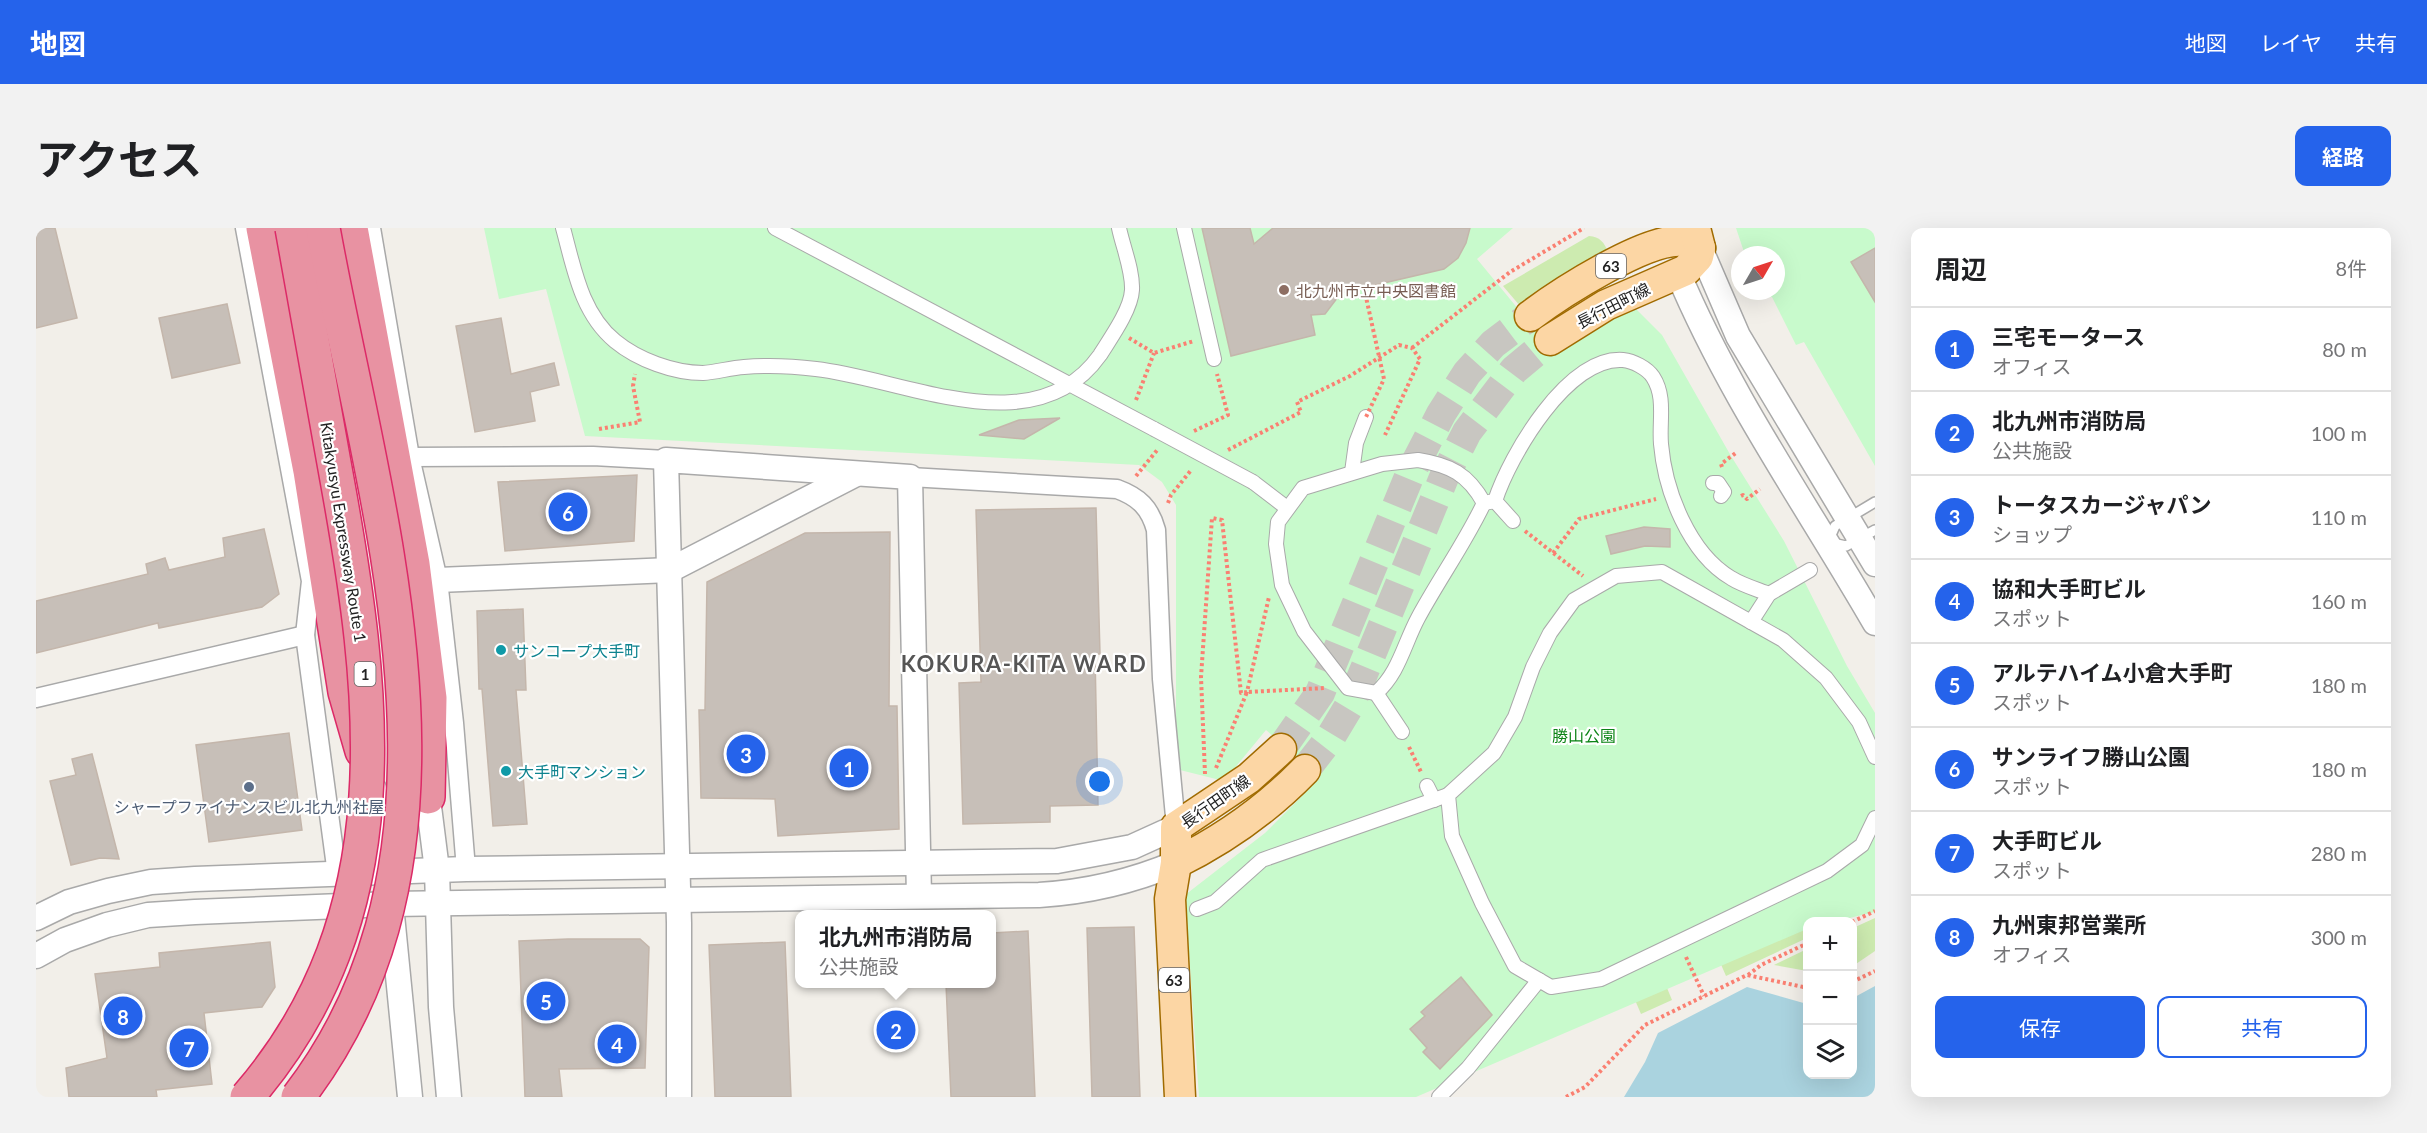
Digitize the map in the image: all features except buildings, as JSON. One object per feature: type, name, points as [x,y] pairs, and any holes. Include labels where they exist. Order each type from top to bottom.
[{"type":"highway","points":[[263,228],[310,471],[345,692],[378,811]]},
{"type":"highway","name":"Kitakyusyu Expressway Route 1","points":[[247,1097],[279,1056],[300,1023],[329,961],[356,880],[365,817],[368,750],[360,612],[292,228]]},
{"type":"highway","name":"Kitakyusyu Expressway Route 1","points":[[298,1097],[315,1076],[348,1016],[374,957],[391,894],[402,829],[405,761],[396,620],[386,546],[323,228]]},
{"type":"highway","points":[[351,228],[413,564],[430,698],[428,797]]},
{"type":"main road","name":"長行田町線","points":[[1530,316],[1598,272],[1665,235],[1684,241],[1698,238],[1693,264],[1606,305],[1550,340]]},
{"type":"main road","points":[[1665,235],[1678,273]]},
{"type":"main road","name":"長行田町線","points":[[1180,1097],[1170,899],[1176,863],[1176,827],[1249,778],[1281,749]]},
{"type":"main road","name":"長行田町線","points":[[1176,863],[1248,822],[1278,798],[1305,770]]},
{"type":"street","points":[[245,228],[311,581],[305,635],[337,873]]},
{"type":"street","points":[[276,228],[336,555],[378,811],[391,904],[410,1097]]},
{"type":"street","points":[[341,228],[400,574],[428,797],[437,870],[440,997],[449,1097]]},
{"type":"street","points":[[371,228],[410,457],[438,580],[454,723],[466,869]]},
{"type":"street","points":[[564,228],[578,283],[592,315],[615,342],[666,368],[703,373],[753,367],[819,369],[988,405],[1043,398],[1086,374],[1117,330],[1132,291],[1119,228]]},
{"type":"street","points":[[775,228],[1070,383],[1252,482],[1287,508]]},
{"type":"street","points":[[1184,228],[1214,359]]},
{"type":"street","points":[[1698,238],[1738,336],[1848,518],[1868,535],[1875,564]]},
{"type":"street","points":[[1678,273],[1720,362],[1744,405],[1875,623]]},
{"type":"street","points":[[1376,693],[1387,684],[1420,613],[1489,502],[1522,440],[1581,373],[1607,359],[1632,361],[1652,375],[1661,392],[1661,445],[1680,519],[1698,547],[1730,578],[1768,594]]},
{"type":"street","points":[[1352,472],[1356,443],[1366,417]]},
{"type":"street","points":[[36,918],[69,902],[151,882],[466,869],[1057,861],[1090,857],[1132,847],[1176,827],[1162,679],[1156,530],[1143,503],[1117,489],[593,456],[410,457]]},
{"type":"street","points":[[1402,732],[1376,693],[1348,688],[1305,631],[1282,585],[1276,544],[1278,522],[1304,488],[1382,464],[1418,459],[1446,465],[1474,485],[1489,502],[1513,521]]},
{"type":"street","points":[[666,460],[678,899],[680,1097]]},
{"type":"street","points":[[438,580],[670,570],[856,474]]},
{"type":"street","points":[[910,477],[919,896]]},
{"type":"street","points":[[1713,483],[1718,483],[1724,492],[1721,496]]},
{"type":"street","points":[[1751,622],[1768,594],[1810,570]]},
{"type":"street","points":[[1197,909],[1215,902],[1262,860],[1449,795],[1494,753],[1515,717],[1533,668],[1550,633],[1574,600],[1616,576],[1662,572],[1783,640],[1826,678],[1858,722],[1875,757]]},
{"type":"street","points":[[36,698],[305,635]]},
{"type":"street","points":[[1427,786],[1434,800]]},
{"type":"street","points":[[1449,795],[1452,836],[1482,903],[1515,966],[1551,987],[1601,979],[1827,871],[1862,845],[1875,818]]},
{"type":"street","points":[[36,956],[65,940],[107,925],[148,915],[391,904],[1080,893],[1135,880],[1176,863]]},
{"type":"street","points":[[1439,1097],[1468,1068],[1539,980]]},
{"type":"lane","points":[[1868,535],[1846,546],[1828,542],[1835,526],[1875,502]]},
{"type":"path","points":[[1412,348],[1510,272],[1584,228]]},
{"type":"path","points":[[1364,288],[1384,379],[1366,417]]},
{"type":"path","points":[[1117,330],[1154,353],[1209,337]]},
{"type":"path","points":[[1220,454],[1301,412],[1297,402],[1350,376],[1399,345],[1412,348],[1420,359],[1385,435]]},
{"type":"path","points":[[1130,417],[1154,353]]},
{"type":"path","points":[[1214,359],[1225,406]]},
{"type":"path","points":[[599,429],[640,422],[633,386]]},
{"type":"path","points":[[1168,503],[1190,470],[1200,464]]},
{"type":"path","points":[[1553,553],[1579,519],[1673,495]]},
{"type":"path","points":[[1205,774],[1202,677],[1212,518],[1222,520],[1241,693],[1348,688]]},
{"type":"path","points":[[1513,521],[1595,586]]},
{"type":"path","points":[[1216,768],[1247,692],[1278,562]]},
{"type":"path","points":[[1402,732],[1427,786]]},
{"type":"path","points":[[1857,920],[1875,911]]},
{"type":"path","points":[[1566,1097],[1585,1088],[1645,1024],[1803,945]]},
{"type":"path","points":[[1687,958],[1704,996]]},
{"type":"path","points":[[1857,980],[1875,971]]},
{"type":"path","points":[[1747,975],[1803,987]]},
{"type":"green space","name":"勝山公園","points":[[484,228],[1513,228],[1477,259],[1556,355],[1597,326],[1634,307],[1662,335],[1731,456],[1784,541],[1847,666],[1875,713],[1875,912],[1853,917],[1803,917],[1803,931],[1416,1097],[1199,1097],[1185,895],[1265,833],[1320,778],[1266,730],[1224,781],[1176,769],[1176,505],[1162,482],[1139,465],[585,436],[546,289],[499,299]]},
{"type":"green space","points":[[1736,228],[1875,228],[1875,466],[1804,342],[1796,345],[1774,300],[1785,300],[1785,246],[1742,246]]},
{"type":"green space","points":[[1589,236],[1601,241],[1608,252],[1520,306],[1503,286]]},
{"type":"green space","points":[[1865,911],[1851,917],[1831,917]]},
{"type":"green space","points":[[1875,918],[1875,951],[1857,963],[1857,926]]},
{"type":"green space","points":[[1803,922],[1803,940],[1726,976],[1713,946],[1740,933]]},
{"type":"green space","points":[[1803,951],[1803,970],[1774,965]]},
{"type":"green space","points":[[1660,971],[1672,1000],[1641,1014],[1629,986]]},
{"type":"water","points":[[1875,986],[1875,1097],[1624,1097],[1645,1062],[1658,1033],[1747,987],[1803,1003],[1803,1079],[1857,1079],[1857,996]]},
{"type":"tunnel","points":[[1281,749],[1320,693],[1411,472],[1441,414],[1467,373],[1493,344],[1530,316]]},
{"type":"tunnel","points":[[1305,770],[1330,738],[1351,703],[1445,475],[1467,432],[1514,370],[1550,340]]},
{"type":"place","name":"北九州市立中央図書館","points":[[1284,290]]},
{"type":"place","name":"サンライフ勝山公園","points":[[568,512]]},
{"type":"place","name":"サンコープ大手町","points":[[501,650]]},
{"type":"place","name":"トータスカージャパン","points":[[746,754]]},
{"type":"place","name":"三宅モータース","points":[[849,768]]},
{"type":"place","name":"大手町マンション","points":[[506,771]]},
{"type":"place","name":"シャープファイナンスビル北九州社屋","points":[[249,787]]},
{"type":"place","name":"アルテハイム小倉大手町","points":[[546,1001]]},
{"type":"place","name":"九州東邦営業所","points":[[123,1016]]},
{"type":"place","name":"北九州市消防局","points":[[896,1030]]},
{"type":"place","name":"協和大手町ビル","points":[[617,1044]]},
{"type":"place","name":"大手町ビル","points":[[189,1048]]},
{"type":"district","name":"KOKURA-KITA WARD","points":[[1024,663]]}]
